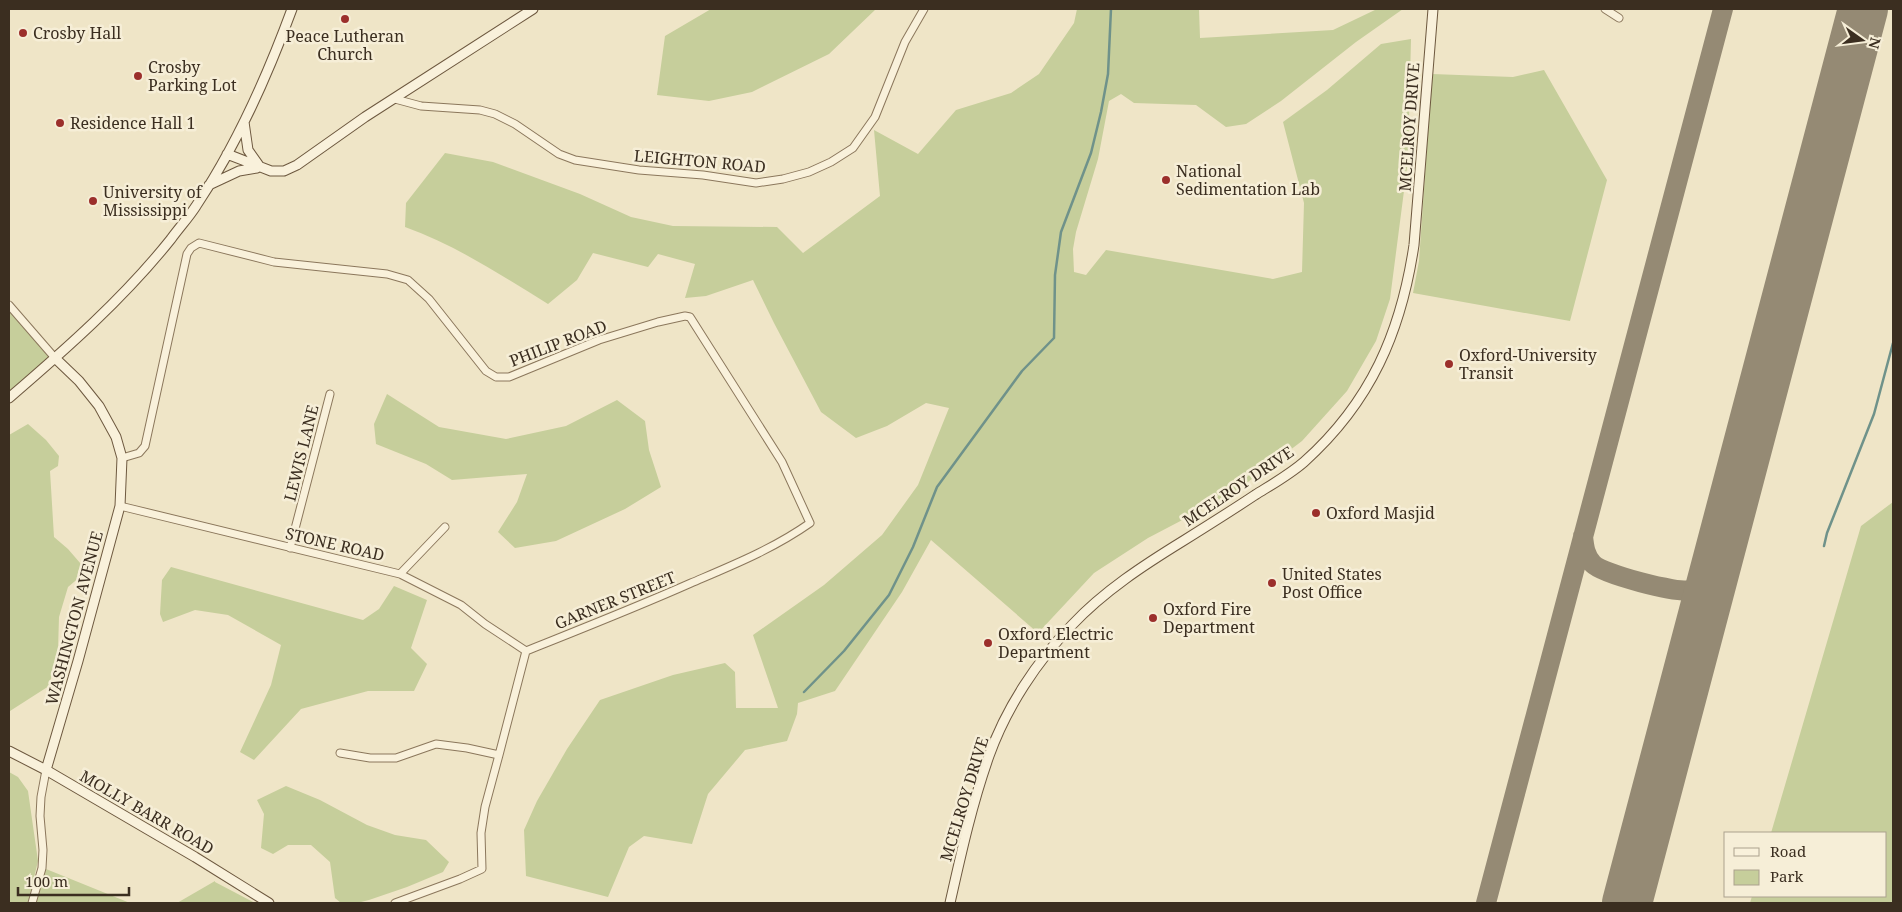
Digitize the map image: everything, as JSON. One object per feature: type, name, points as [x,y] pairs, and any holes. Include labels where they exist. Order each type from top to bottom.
[{"type":"street","points":[[9,398],[56,358],[131,285],[190,215],[227,154],[265,80],[292,9]]},
{"type":"street","points":[[227,154],[271,171],[284,171],[297,165],[365,116],[395,99],[534,9]]},
{"type":"street","name":"LEIGHTON ROAD","points":[[395,99],[421,106],[480,110],[495,114],[515,124],[559,154],[574,160],[639,170],[756,183],[783,179],[809,172],[831,162],[853,148],[875,117],[905,42],[924,9]]},
{"type":"street","name":"MCELROY DRIVE","points":[[950,903],[970,820],[989,754],[1012,706],[1039,664],[1072,624],[1104,596],[1142,567],[1270,486],[1303,462],[1341,424],[1373,376],[1388,347],[1409,281],[1414,245],[1432,9]]},
{"type":"street","points":[[1605,9],[1619,18]]},
{"type":"street","points":[[244,121],[248,150],[260,167]]},
{"type":"street","points":[[209,185],[239,170],[260,167]]},
{"type":"street","name":"PHILIP ROAD","points":[[122,458],[140,454],[145,446],[187,254],[191,248],[199,243],[274,262],[386,274],[408,280],[429,298],[486,371],[496,377],[509,377],[588,344],[631,330],[685,316],[690,317],[782,462],[810,524]]},
{"type":"street","points":[[9,304],[56,358]]},
{"type":"street","name":"WASHINGTON AVENUE","points":[[32,903],[42,868],[43,850],[40,797],[120,506],[122,458],[116,437],[99,406],[79,381],[56,358]]},
{"type":"street","name":"LEWIS LANE","points":[[290,548],[330,394]]},
{"type":"street","name":"STONE ROAD","points":[[120,506],[400,574],[461,605],[485,624],[526,651]]},
{"type":"street","name":"GARNER STREET","points":[[526,651],[634,608],[753,557],[791,537],[810,524]]},
{"type":"street","points":[[400,574],[445,527]]},
{"type":"street","points":[[395,903],[460,880],[482,869],[481,832],[485,807],[526,651]]},
{"type":"street","points":[[340,753],[370,758],[396,758],[436,744],[499,755]]},
{"type":"street","name":"MOLLY BARR ROAD","points":[[9,752],[46,770],[189,853],[269,903]]},
{"type":"green space","points":[[711,9],[876,9],[829,54],[752,92],[709,101],[657,95],[665,36]]},
{"type":"green space","points":[[1077,9],[1199,9],[1200,38],[1333,30],[1377,9],[1403,9],[1356,42],[1281,101],[1246,124],[1226,127],[1196,105],[1134,103],[1121,94],[1109,101],[1098,159],[1076,232],[1073,249],[1074,272],[1086,275],[1106,250],[1273,279],[1302,272],[1304,203],[1283,122],[1327,90],[1381,44],[1411,39],[1408,160],[1390,299],[1376,341],[1347,391],[1302,441],[1232,494],[1148,538],[1094,573],[1038,633],[931,540],[902,592],[835,691],[798,703],[797,714],[787,741],[745,750],[708,794],[692,844],[644,836],[629,847],[608,897],[526,876],[524,830],[537,801],[567,749],[600,700],[673,675],[725,663],[735,672],[736,708],[778,708],[753,635],[824,585],[882,535],[918,485],[949,408],[926,403],[887,426],[856,438],[821,412],[753,280],[706,296],[685,298],[695,264],[658,254],[648,267],[593,253],[577,280],[548,304],[461,252],[405,227],[406,203],[445,153],[493,162],[580,194],[631,217],[673,226],[777,227],[803,253],[880,196],[874,130],[918,154],[956,110],[1011,93],[1039,74],[1074,23]]},
{"type":"green space","points":[[1544,70],[1607,180],[1570,321],[1413,293],[1419,261],[1432,74],[1513,77]]},
{"type":"green space","points":[[9,305],[55,358],[9,398]]},
{"type":"green space","points":[[387,394],[439,427],[506,439],[566,426],[617,400],[645,421],[649,450],[661,487],[625,509],[556,541],[515,548],[498,532],[517,502],[527,474],[452,480],[426,464],[376,444],[374,424]]},
{"type":"green space","points":[[28,424],[46,440],[59,456],[58,466],[50,471],[54,537],[68,549],[87,571],[68,587],[59,617],[58,650],[49,686],[10,711],[9,435]]},
{"type":"green space","points":[[1893,502],[1893,903],[1750,903],[1752,897],[1887,897],[1887,832],[1771,832],[1861,526]]},
{"type":"green space","points":[[171,567],[363,620],[379,609],[394,586],[427,600],[411,648],[427,664],[414,691],[368,691],[301,709],[254,760],[240,752],[271,685],[281,645],[228,615],[195,610],[163,622],[160,614],[162,580]]},
{"type":"green space","points":[[9,772],[18,777],[28,791],[38,861],[28,903],[9,903]]},
{"type":"green space","points":[[286,786],[320,800],[367,825],[395,835],[426,840],[449,862],[443,872],[407,887],[357,903],[341,903],[335,898],[330,862],[311,845],[288,845],[273,854],[261,848],[264,814],[257,800]]},
{"type":"green space","points":[[46,869],[130,903],[32,903]]},
{"type":"green space","points":[[215,882],[255,903],[177,903]]},
{"type":"waterway","points":[[804,692],[844,651],[889,595],[913,547],[937,487],[1022,371],[1054,338],[1055,275],[1061,232],[1091,153],[1101,112],[1108,74],[1111,9]]},
{"type":"waterway","points":[[1824,546],[1827,533],[1874,414],[1893,343]]},
{"type":"taxiway","points":[[1486,903],[1723,9]]},
{"type":"taxiway","points":[[1857,9],[1858,27]]},
{"type":"taxiway","points":[[1583,536],[1584,547],[1593,564],[1625,578],[1657,586],[1684,590],[1697,589],[1707,580],[1716,563]]},
{"type":"runway","points":[[1627,903],[1863,9]]},
{"type":"place","name":"Peace Lutheran Church","points":[[345,19]]},
{"type":"place","name":"Crosby Hall","points":[[23,33]]},
{"type":"place","name":"Crosby Parking Lot","points":[[138,76]]},
{"type":"place","name":"Residence Hall 1","points":[[60,123]]},
{"type":"place","name":"National Sedimentation Lab","points":[[1166,180]]},
{"type":"place","name":"University of Mississippi","points":[[93,201]]},
{"type":"place","name":"Oxford-University Transit","points":[[1449,364]]},
{"type":"place","name":"Oxford Masjid","points":[[1316,513]]},
{"type":"place","name":"United States Post Office","points":[[1272,583]]},
{"type":"place","name":"Oxford Fire Department","points":[[1153,618]]},
{"type":"place","name":"Oxford Electric Department","points":[[988,643]]}]
